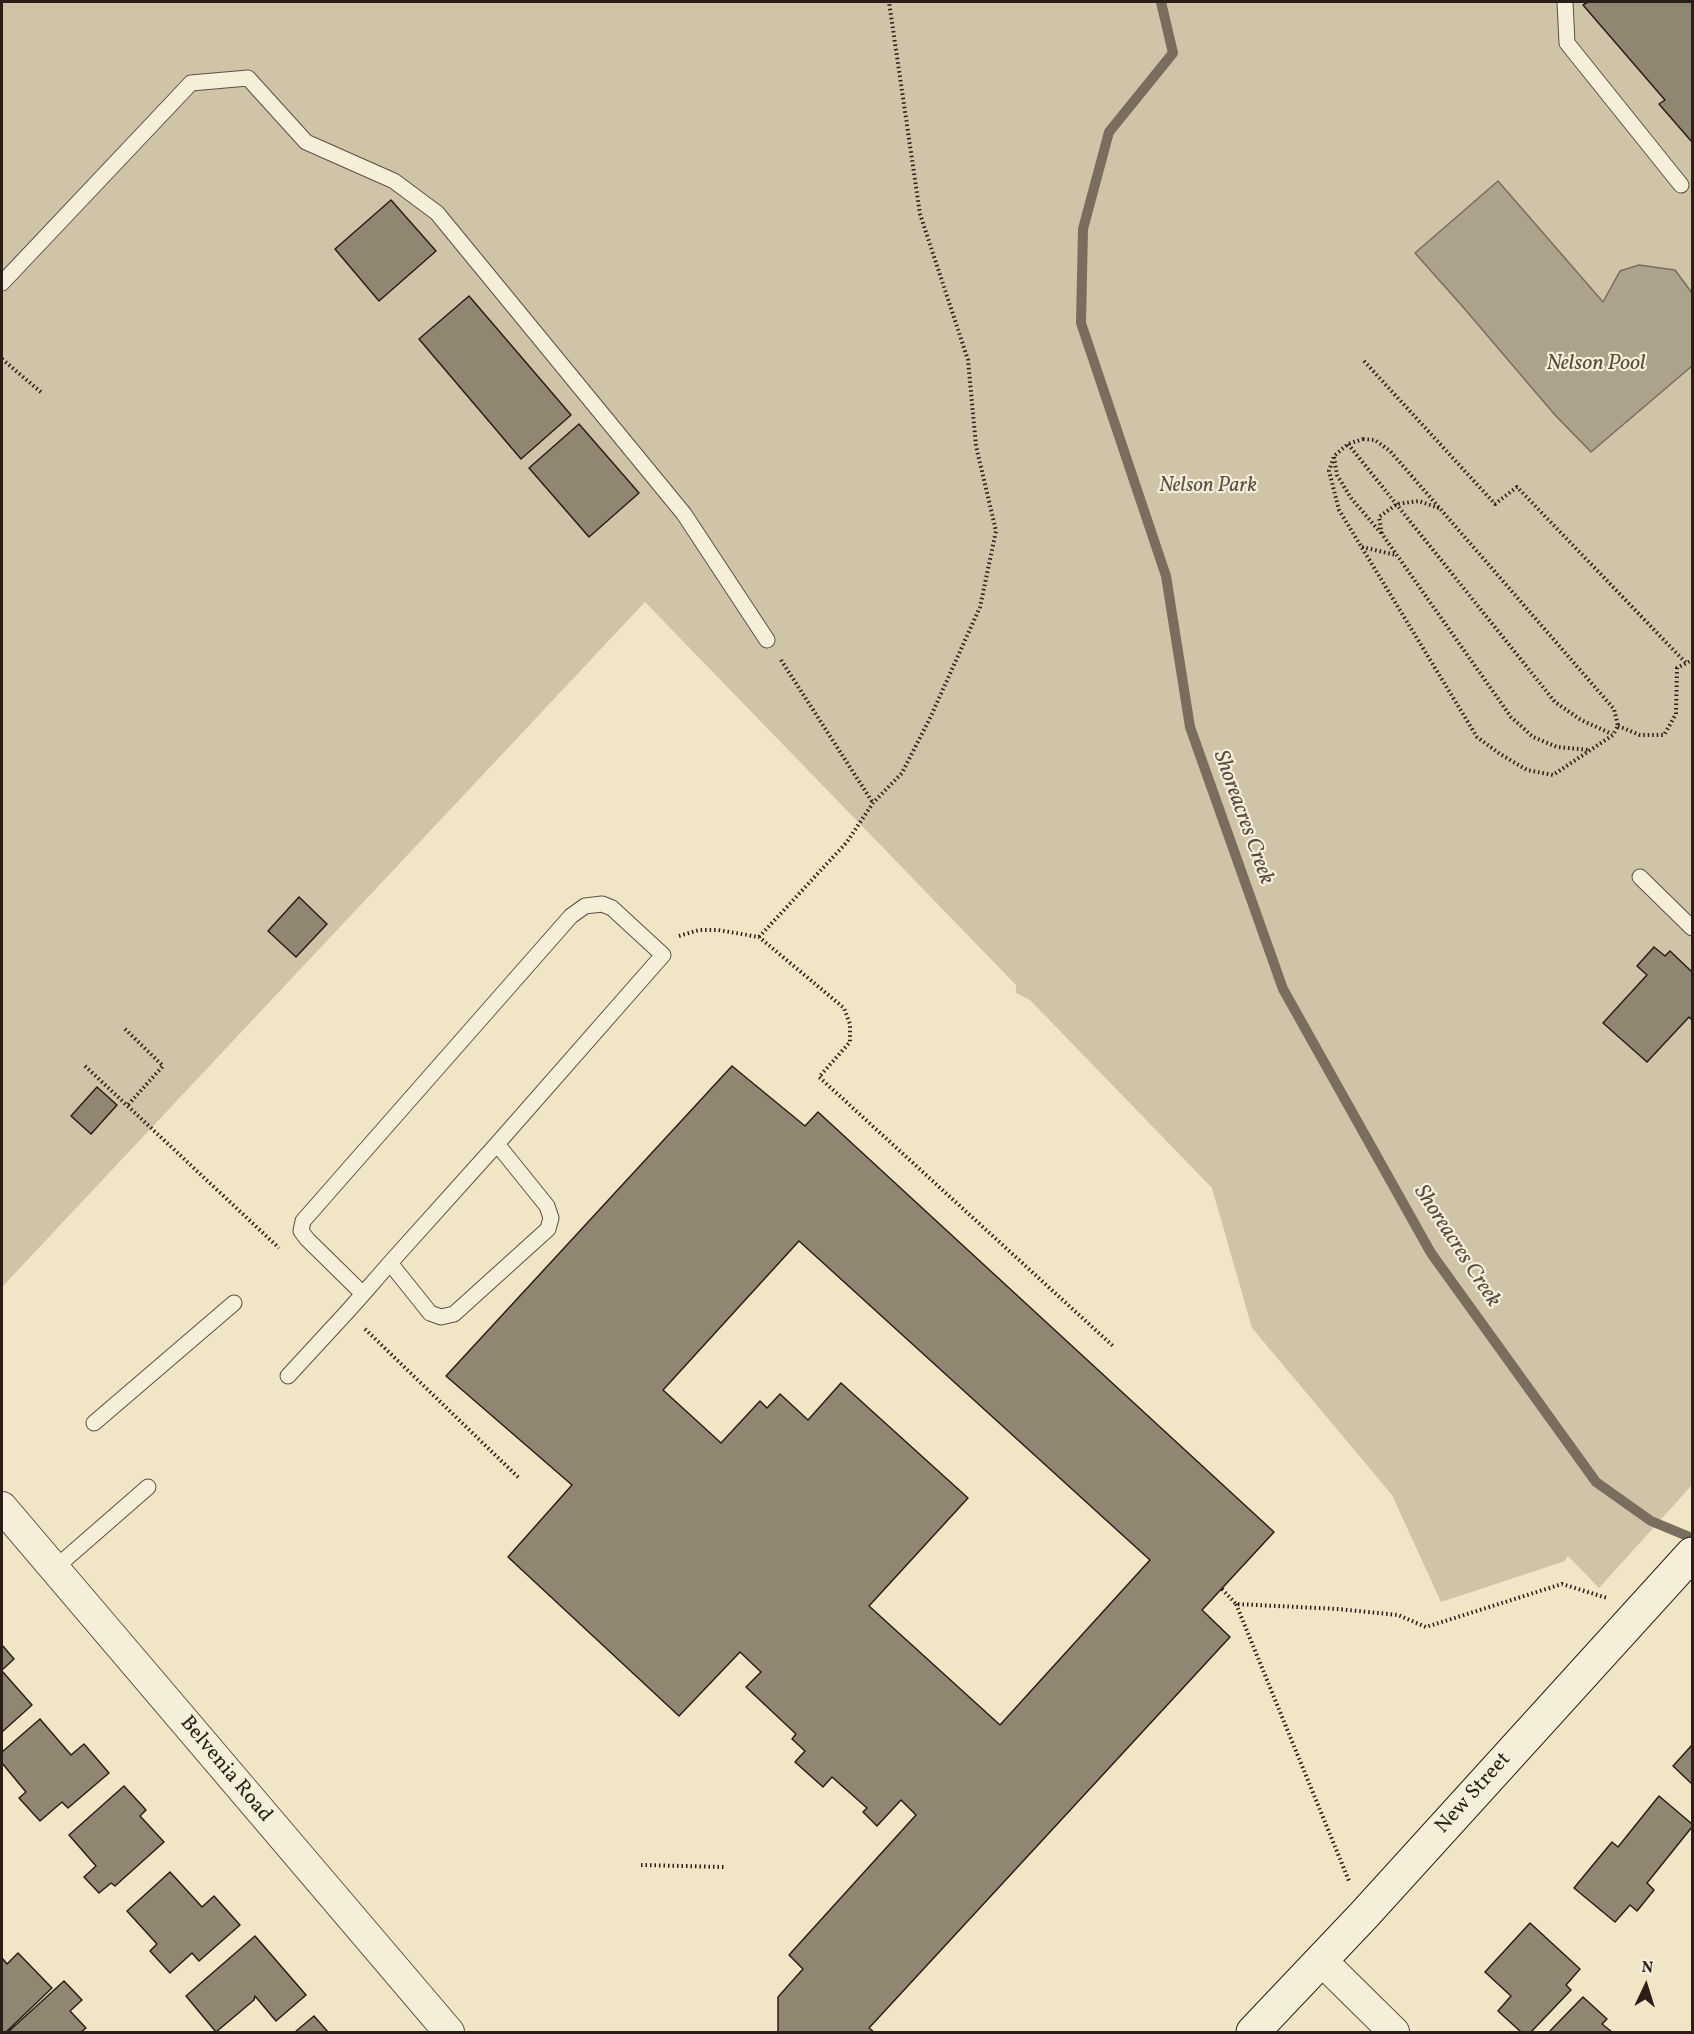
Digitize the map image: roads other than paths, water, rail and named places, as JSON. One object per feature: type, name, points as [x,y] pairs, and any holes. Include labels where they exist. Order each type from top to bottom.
[{"type":"main road","name":"New Street","points":[[1253,2032],[1364,1915],[1692,1554]]},
{"type":"street","name":"Belvenia Road","points":[[2,1507],[449,2032]]},
{"type":"street","points":[[1321,1960],[1394,2032]]},
{"type":"lane","points":[[1565,2],[1567,42],[1681,185]]},
{"type":"lane","points":[[2,283],[191,83],[248,78],[306,141],[394,181],[437,213],[684,514],[767,640]]},
{"type":"lane","points":[[1640,877],[1692,928]]},
{"type":"lane","points":[[288,1376],[363,1294],[497,1144],[663,955],[612,908],[602,904],[585,906],[571,916],[303,1221],[301,1231],[307,1239],[363,1294]]},
{"type":"lane","points":[[390,1263],[430,1313],[441,1317],[454,1314],[548,1229],[551,1218],[547,1206],[497,1144]]},
{"type":"lane","points":[[93,1423],[234,1303]]},
{"type":"lane","points":[[54,1569],[148,1487]]},
{"type":"water","name":"Nelson Pool","points":[[1498,181],[1603,302],[1620,271],[1639,265],[1675,270],[1692,293],[1692,366],[1591,452],[1555,415],[1415,253]]},
{"type":"waterway","name":"Shoreacres Creek","points":[[1161,2],[1173,53],[1109,132],[1083,229],[1081,323],[1166,576],[1190,727],[1283,989],[1431,1253],[1596,1482],[1651,1521],[1692,1538]]},
{"type":"park label","name":"Nelson Park","points":[[1208,487]]}]
